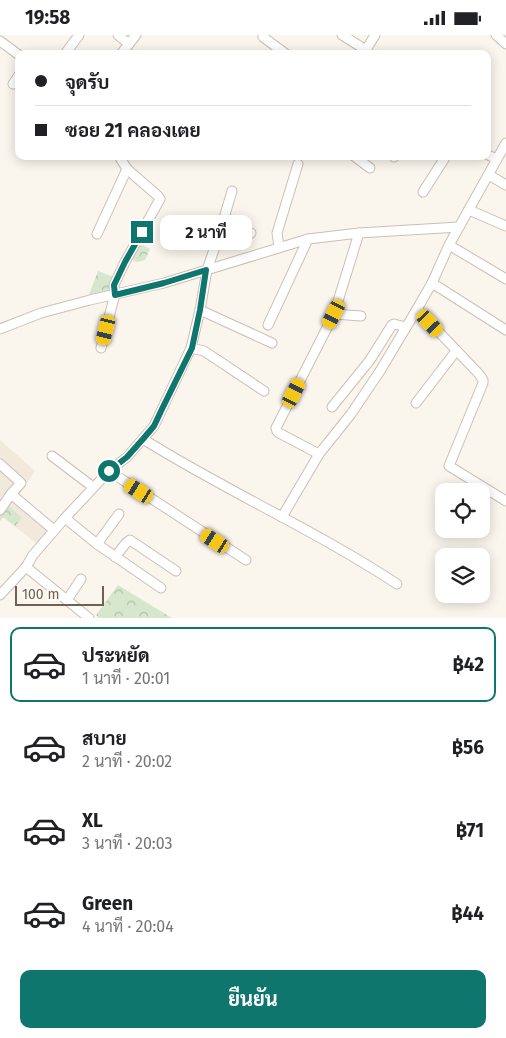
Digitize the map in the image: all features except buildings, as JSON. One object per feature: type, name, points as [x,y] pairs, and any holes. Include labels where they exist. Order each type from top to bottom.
[{"type":"street","points":[[69,50],[79,35]]},
{"type":"street","points":[[118,35],[129,44]]},
{"type":"street","points":[[124,50],[136,35]]},
{"type":"street","points":[[264,35],[263,37],[274,50]]},
{"type":"street","points":[[342,35],[366,50],[375,35]]},
{"type":"street","points":[[496,35],[506,44]]},
{"type":"street","points":[[0,41],[15,52]]},
{"type":"street","points":[[282,517],[319,454],[351,414],[380,371],[432,283],[449,245],[506,143]]},
{"type":"street","points":[[491,156],[498,159]]},
{"type":"street","points":[[101,348],[115,295],[114,285],[160,199],[127,169],[121,160]]},
{"type":"street","points":[[359,160],[370,168]]},
{"type":"street","points":[[423,192],[443,160]]},
{"type":"street","points":[[279,247],[277,233],[298,164]]},
{"type":"street","points":[[97,234],[127,169]]},
{"type":"street","points":[[489,175],[506,185]]},
{"type":"street","points":[[0,595],[93,487],[127,457],[154,426],[192,348],[206,270],[232,191]]},
{"type":"street","points":[[469,210],[506,226]]},
{"type":"street","points":[[0,329],[41,313],[164,283],[308,239],[359,233],[459,227]]},
{"type":"street","points":[[219,235],[228,237],[242,233],[251,233]]},
{"type":"street","points":[[319,454],[279,433],[276,427],[334,314],[359,233]]},
{"type":"street","points":[[268,325],[308,239]]},
{"type":"street","points":[[449,245],[506,279]]},
{"type":"street","points":[[432,283],[506,330]]},
{"type":"street","points":[[417,309],[482,377],[483,383],[450,467],[506,501]]},
{"type":"street","points":[[200,310],[272,343]]},
{"type":"street","points":[[334,314],[362,316]]},
{"type":"street","points":[[332,407],[370,360],[392,325],[406,327]]},
{"type":"street","points":[[192,348],[204,351],[264,391]]},
{"type":"street","points":[[416,403],[456,351]]},
{"type":"street","points":[[143,439],[201,474],[282,517],[397,584]]},
{"type":"street","points":[[52,456],[93,487]]},
{"type":"street","points":[[0,464],[21,483],[0,510]]},
{"type":"street","points":[[109,471],[246,560]]},
{"type":"street","points":[[11,494],[54,530]]},
{"type":"street","points":[[97,544],[119,514]]},
{"type":"street","points":[[65,518],[97,544],[161,588]]},
{"type":"street","points":[[115,557],[130,540],[176,571]]},
{"type":"street","points":[[26,567],[89,618]]},
{"type":"street","points":[[67,600],[81,579]]},
{"type":"shaded area","points":[[0,440],[35,471],[18,496],[52,526],[37,544],[3,517],[0,521]]},
{"type":"green space","points":[[138,242],[150,249],[145,260],[137,262],[129,258]]},
{"type":"green space","points":[[98,271],[114,277],[110,290],[88,297]]},
{"type":"green space","points":[[8,505],[22,518],[15,526],[3,517],[0,521],[0,515]]},
{"type":"green space","points":[[118,585],[172,618],[99,618],[96,615]]},
{"type":"route","points":[[109,471],[127,457],[154,426],[192,348],[206,270],[115,295],[114,285],[142,232]]}]
